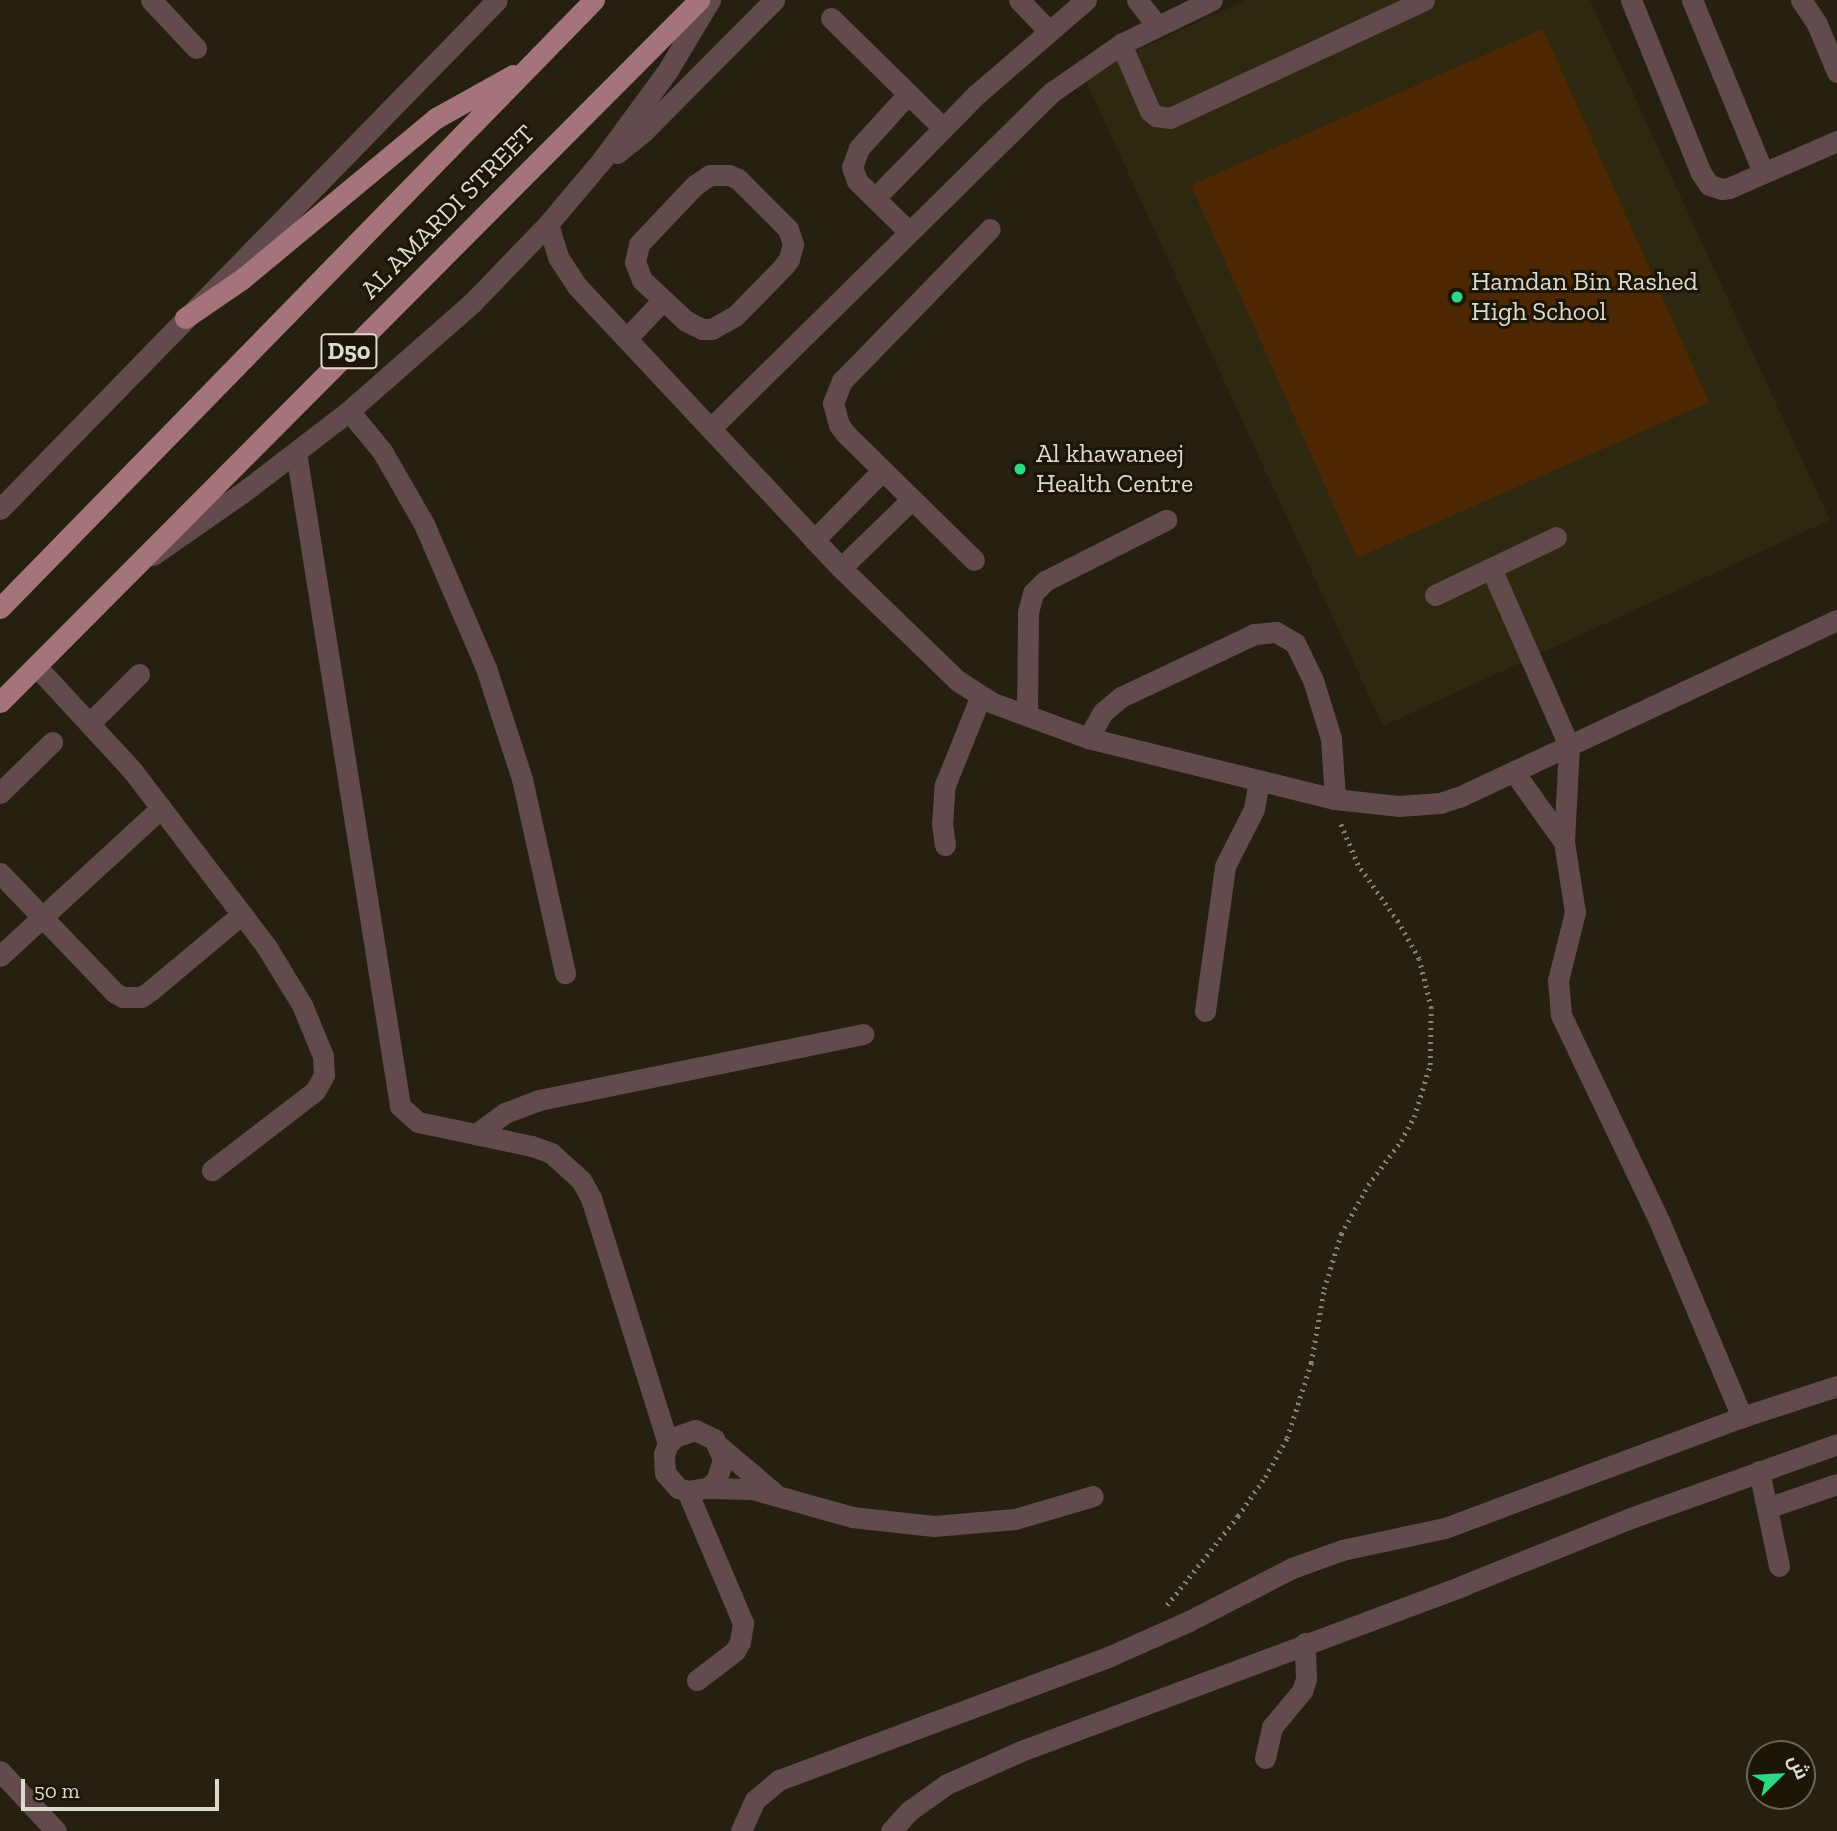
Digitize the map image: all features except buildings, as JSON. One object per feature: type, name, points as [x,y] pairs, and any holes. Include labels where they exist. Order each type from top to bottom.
[{"type":"main road","name":"AL AMARDI STREET","points":[[0,608],[594,0]]},
{"type":"main road","name":"AL AMARDI STREET","points":[[0,702],[699,0]]},
{"type":"main road","points":[[185,318],[242,279],[436,118],[485,88],[527,68]]},
{"type":"street","points":[[151,0],[196,48]]},
{"type":"street","points":[[0,509],[497,0]]},
{"type":"street","points":[[131,570],[349,411],[472,303],[548,224],[602,160],[668,70],[710,0]]},
{"type":"street","points":[[602,160],[617,153],[644,131],[774,0]]},
{"type":"street","points":[[1019,0],[1048,30]]},
{"type":"street","points":[[875,198],[942,127],[1048,30],[1086,0]]},
{"type":"street","points":[[1137,0],[1157,26]]},
{"type":"street","points":[[711,428],[1052,92],[1121,44],[1212,0]]},
{"type":"street","points":[[1121,44],[1150,111],[1156,116],[1170,118],[1424,0]]},
{"type":"street","points":[[1630,0],[1703,179],[1722,189],[1837,141]]},
{"type":"street","points":[[1692,0],[1763,172]]},
{"type":"street","points":[[1801,0],[1817,24]]},
{"type":"street","points":[[1812,0],[1817,24],[1837,72]]},
{"type":"street","points":[[831,18],[942,127]]},
{"type":"street","points":[[908,94],[859,148],[853,160],[858,181],[909,232]]},
{"type":"street","points":[[1785,161],[1808,139],[1837,125]]},
{"type":"street","points":[[720,173],[738,179],[788,229],[793,244],[789,259],[735,316],[721,327],[702,329],[694,326],[663,300],[637,272],[635,253],[639,244],[702,179],[720,173]]},
{"type":"street","points":[[548,224],[558,257],[566,272],[814,540],[958,681],[980,698],[1088,738],[1335,799],[1398,806],[1429,804],[1459,797],[1837,620]]},
{"type":"street","points":[[974,560],[839,425],[834,414],[836,391],[842,381],[990,229]]},
{"type":"street","points":[[628,337],[663,300]]},
{"type":"street","points":[[349,411],[382,451],[424,524],[486,668],[522,779],[565,973]]},
{"type":"street","points":[[296,452],[398,1098],[405,1113],[418,1122],[551,1153],[581,1180],[591,1198],[668,1444]]},
{"type":"street","points":[[814,540],[883,470]]},
{"type":"street","points":[[841,568],[912,499]]},
{"type":"street","points":[[1027,714],[1029,602],[1033,593],[1045,581],[1166,520]]},
{"type":"street","points":[[1435,595],[1556,537]]},
{"type":"street","points":[[1491,568],[1569,746],[1564,842],[1575,912],[1574,930],[1559,980],[1561,1015],[1650,1201],[1741,1417]]},
{"type":"street","points":[[1088,738],[1103,712],[1121,697],[1254,634],[1276,632],[1295,643],[1313,680],[1331,738],[1335,799]]},
{"type":"street","points":[[36,666],[91,722],[161,808],[266,946],[302,1005],[323,1056],[324,1075],[315,1091],[212,1170]]},
{"type":"street","points":[[91,722],[139,674]]},
{"type":"street","points":[[945,845],[942,824],[945,785],[980,698]]},
{"type":"street","points":[[0,793],[52,742]]},
{"type":"street","points":[[1514,772],[1564,842]]},
{"type":"street","points":[[1205,1011],[1225,866],[1254,810],[1259,780]]},
{"type":"street","points":[[0,956],[161,808]]},
{"type":"street","points":[[0,873],[115,993],[132,998],[150,991],[242,914]]},
{"type":"street","points":[[476,1134],[505,1113],[539,1100],[863,1034]]},
{"type":"street","points":[[741,1831],[755,1800],[779,1780],[1149,1640],[1317,1558],[1445,1528],[1741,1417],[1837,1386]]},
{"type":"street","points":[[775,1493],[714,1439],[695,1430],[675,1437],[663,1454],[665,1473],[678,1488],[697,1490],[729,1487],[775,1493],[852,1517],[934,1526],[1015,1519],[1093,1496]]},
{"type":"street","points":[[891,1831],[909,1811],[947,1784],[1034,1746],[1759,1471],[1837,1444]]},
{"type":"street","points":[[697,1490],[722,1470],[720,1447]]},
{"type":"street","points":[[1759,1471],[1779,1566]]},
{"type":"street","points":[[1767,1508],[1837,1485]]},
{"type":"street","points":[[697,1490],[743,1623],[740,1642],[735,1651],[697,1680]]},
{"type":"street","points":[[1265,1758],[1272,1727],[1302,1691],[1308,1667],[1305,1643]]},
{"type":"street","points":[[0,1771],[56,1831]]},
{"type":"path","points":[[1149,1640],[1168,1603],[1238,1516],[1265,1477],[1287,1438],[1311,1363],[1324,1289],[1341,1234],[1368,1185],[1401,1141],[1414,1117],[1430,1065],[1431,1008],[1419,959],[1398,922],[1358,865],[1339,819],[1335,799]]},
{"type":"shaded area","name":"Hamdan Bin Rashed High School","points":[[1246,0],[1590,0],[1830,520],[1383,726],[1083,75]]},
{"type":"place","name":"Hamdan Bin Rashed High School","points":[[1457,297]]},
{"type":"place","name":"Al khawaneej Health Centre","points":[[1020,469]]}]
